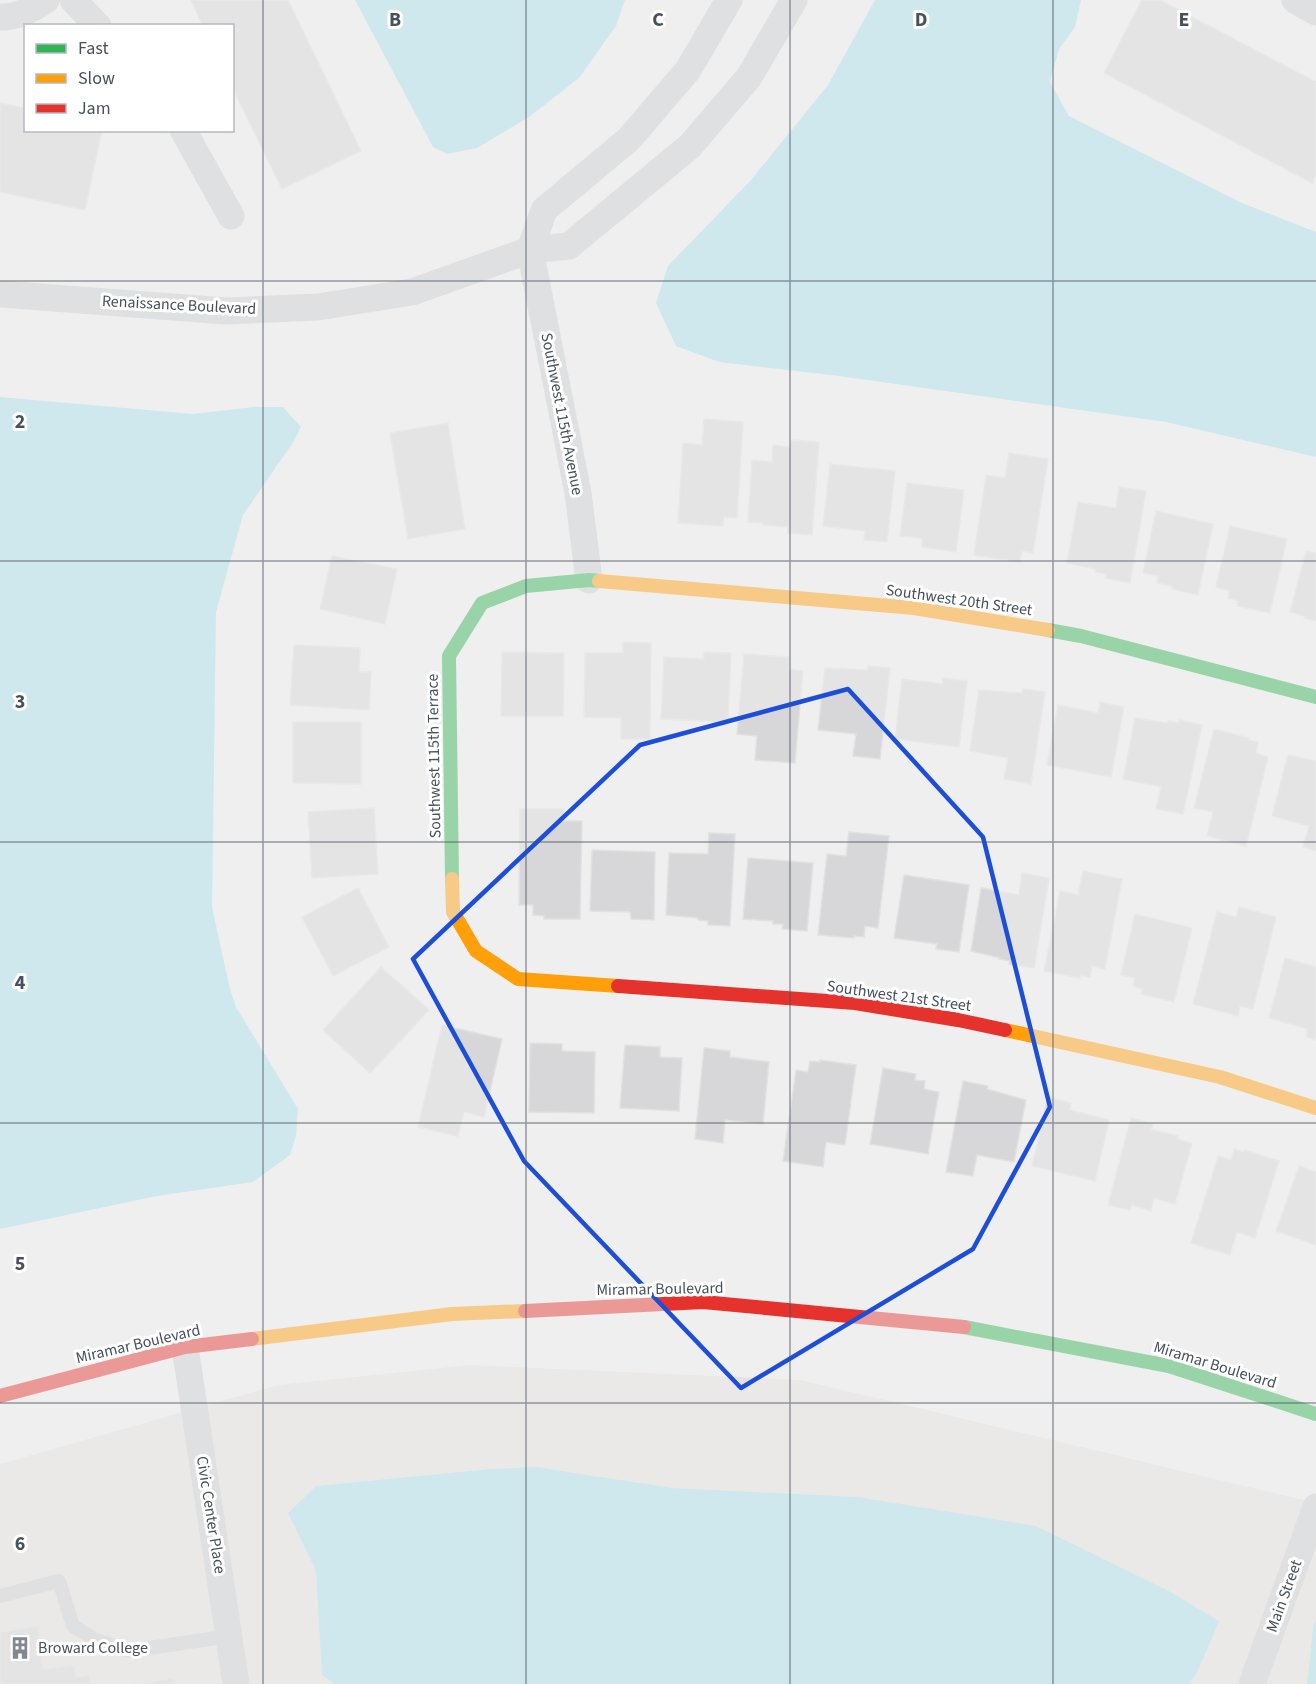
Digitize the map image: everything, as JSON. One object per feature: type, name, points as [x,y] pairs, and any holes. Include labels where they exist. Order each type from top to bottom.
[{"type":"street","points":[[0,17],[32,10],[46,0]]},
{"type":"street","points":[[73,0],[96,24]]},
{"type":"street","points":[[530,250],[544,210],[629,139],[688,70],[729,0]]},
{"type":"street","name":"Renaissance Boulevard","points":[[0,294],[226,311],[318,307],[412,292],[530,250],[570,246],[690,146],[749,77],[794,0]]},
{"type":"street","points":[[1294,0],[1316,12]]},
{"type":"street","points":[[184,132],[231,216]]},
{"type":"street","name":"Southwest 115th Avenue","points":[[530,250],[578,493],[589,580]]},
{"type":"street","name":"Southwest 20th Street","points":[[589,580],[914,608],[1081,636],[1316,697]]},
{"type":"street","name":"Southwest 115th Terrace","points":[[476,951],[453,912],[449,656],[482,603],[526,586],[589,580]]},
{"type":"street","name":"Southwest 21st Street","points":[[476,951],[518,979],[855,1003],[958,1020],[1220,1077],[1316,1108]]},
{"type":"street","name":"Miramar Boulevard","points":[[0,1396],[185,1347],[452,1314],[703,1302],[963,1327],[1169,1366],[1316,1413]]},
{"type":"street","name":"Civic Center Place","points":[[185,1347],[236,1684]]},
{"type":"street","name":"Main Street","points":[[1252,1684],[1316,1507]]},
{"type":"lane","points":[[0,1596],[59,1581],[73,1626],[96,1640],[130,1651],[229,1636]]},
{"type":"highlighted area","points":[[848,689],[983,837],[1050,1107],[973,1249],[741,1388],[524,1161],[413,959],[640,745]]},
{"type":"shaded area","points":[[470,1365],[801,1380],[1316,1503],[1316,1684],[0,1684],[0,1464],[278,1385]]},
{"type":"water","points":[[355,0],[625,0],[616,26],[579,78],[529,117],[477,148],[447,154],[433,147]]},
{"type":"water","points":[[875,0],[1081,0],[1075,27],[1059,49],[1050,82],[1069,116],[1242,203],[1316,232],[1316,457],[1166,422],[839,376],[719,362],[676,346],[656,303],[668,266],[751,180],[828,85]]},
{"type":"water","points":[[0,397],[193,414],[253,407],[283,407],[301,427],[294,441],[243,515],[216,612],[212,907],[236,1007],[298,1109],[296,1136],[290,1155],[253,1182],[157,1196],[0,1229]]},
{"type":"water","points":[[536,1467],[672,1488],[858,1497],[1036,1526],[1167,1590],[1219,1621],[1197,1673],[1189,1684],[334,1684],[322,1675],[316,1571],[288,1513],[316,1486],[491,1469]]},
{"type":"water","points":[[1314,1621],[1316,1622],[1316,1684],[1307,1684]]},
{"type":"building","points":[[191,0],[288,0],[361,151],[282,189],[234,91],[234,24],[202,24]]},
{"type":"building","points":[[1142,0],[1160,0],[1316,82],[1316,175],[1312,183],[1104,73]]},
{"type":"building","points":[[0,103],[24,108],[24,132],[102,132],[85,210],[0,192]]},
{"type":"building","points":[[704,419],[743,422],[737,518],[724,517],[723,526],[678,523],[683,443],[702,445]]},
{"type":"building","points":[[448,423],[465,529],[408,539],[390,433]]},
{"type":"building","points":[[791,440],[819,442],[812,535],[787,533],[788,527],[748,522],[752,460],[772,462],[773,445],[790,447]]},
{"type":"building","points":[[1009,453],[1048,459],[1033,553],[1022,551],[1020,562],[974,555],[986,475],[1005,478]]},
{"type":"building","points":[[830,464],[895,471],[887,542],[864,540],[865,531],[823,526]]},
{"type":"building","points":[[907,483],[964,490],[956,552],[922,547],[922,538],[900,536]]},
{"type":"building","points":[[1119,487],[1146,491],[1130,583],[1105,578],[1106,574],[1095,572],[1096,569],[1067,563],[1078,502],[1116,508]]},
{"type":"building","points":[[1156,511],[1213,524],[1198,595],[1157,583],[1158,576],[1143,573]]},
{"type":"building","points":[[1230,526],[1287,539],[1270,613],[1237,606],[1238,601],[1228,598],[1230,591],[1216,587]]},
{"type":"building","points":[[1306,551],[1316,553],[1316,621],[1290,612]]},
{"type":"building","points":[[332,556],[397,569],[385,624],[320,609]]},
{"type":"building","points":[[623,642],[651,643],[650,739],[621,739],[621,718],[584,717],[585,653],[623,653]]},
{"type":"building","points":[[294,645],[360,648],[359,672],[371,672],[369,710],[290,705]]},
{"type":"building","points":[[502,652],[564,653],[563,716],[501,716]]},
{"type":"building","points":[[704,652],[731,653],[728,722],[661,719],[664,657],[704,659]]},
{"type":"building","points":[[744,654],[789,657],[789,669],[803,671],[795,763],[755,760],[757,736],[737,734]]},
{"type":"building","points":[[868,666],[890,668],[880,759],[853,756],[856,734],[818,730],[825,668],[868,670]]},
{"type":"building","points":[[943,678],[967,681],[959,747],[895,739],[902,679],[943,684]]},
{"type":"building","points":[[1023,689],[1045,692],[1031,784],[1004,779],[1008,758],[970,751],[979,690],[1022,693]]},
{"type":"building","points":[[1100,702],[1124,707],[1111,777],[1047,765],[1058,705],[1098,713]]},
{"type":"building","points":[[1135,718],[1168,723],[1168,721],[1179,723],[1179,720],[1202,725],[1183,814],[1156,809],[1161,787],[1123,779]]},
{"type":"building","points":[[293,722],[361,722],[361,784],[293,783]]},
{"type":"building","points":[[1214,729],[1258,742],[1256,753],[1268,757],[1246,846],[1207,836],[1213,812],[1194,808]]},
{"type":"building","points":[[1288,755],[1316,761],[1316,851],[1303,847],[1309,826],[1272,816]]},
{"type":"building","points":[[374,808],[378,874],[312,878],[308,812]]},
{"type":"building","points":[[520,809],[564,809],[564,821],[582,821],[580,919],[544,919],[544,916],[533,915],[533,905],[519,905]]},
{"type":"building","points":[[849,832],[889,836],[878,928],[865,926],[864,937],[818,935],[827,854],[846,856]]},
{"type":"building","points":[[709,833],[735,834],[730,926],[708,925],[708,921],[698,920],[698,918],[666,915],[669,853],[708,854]]},
{"type":"building","points":[[592,850],[655,852],[654,920],[631,919],[630,912],[590,911]]},
{"type":"building","points":[[748,858],[813,863],[807,931],[782,929],[783,924],[773,924],[773,921],[743,919]]},
{"type":"building","points":[[1083,871],[1122,879],[1105,969],[1092,966],[1090,977],[1080,975],[1080,978],[1044,971],[1060,891],[1078,895]]},
{"type":"building","points":[[1022,873],[1049,878],[1034,968],[1009,964],[1010,961],[971,951],[981,888],[1019,895]]},
{"type":"building","points":[[904,875],[969,885],[959,952],[936,949],[937,944],[894,938]]},
{"type":"building","points":[[358,888],[389,947],[333,976],[302,917]]},
{"type":"building","points":[[1239,907],[1276,917],[1253,1009],[1240,1006],[1238,1016],[1193,1004],[1217,912],[1236,917]]},
{"type":"building","points":[[1135,914],[1192,928],[1174,1002],[1141,994],[1143,989],[1133,986],[1135,978],[1121,975]]},
{"type":"building","points":[[1285,958],[1316,967],[1316,1040],[1306,1037],[1308,1029],[1269,1018]]},
{"type":"building","points":[[381,967],[429,1010],[370,1073],[323,1030]]},
{"type":"building","points":[[442,1025],[502,1039],[484,1117],[464,1112],[458,1136],[418,1127]]},
{"type":"building","points":[[530,1043],[562,1044],[562,1051],[595,1052],[594,1113],[529,1112]]},
{"type":"building","points":[[625,1045],[660,1047],[660,1057],[682,1058],[679,1111],[620,1108]]},
{"type":"building","points":[[704,1048],[730,1051],[730,1057],[769,1062],[763,1124],[725,1120],[723,1143],[695,1139]]},
{"type":"building","points":[[820,1060],[856,1065],[845,1145],[826,1142],[823,1167],[783,1161],[796,1070],[808,1072],[810,1061],[820,1062]]},
{"type":"building","points":[[883,1068],[916,1074],[915,1080],[925,1081],[924,1089],[939,1092],[928,1154],[870,1144]]},
{"type":"building","points":[[963,1081],[988,1086],[987,1089],[1026,1100],[1014,1162],[977,1155],[973,1176],[946,1172]]},
{"type":"building","points":[[1048,1097],[1071,1103],[1070,1110],[1109,1120],[1095,1181],[1032,1166]]},
{"type":"building","points":[[1131,1118],[1153,1124],[1151,1131],[1178,1136],[1177,1139],[1192,1143],[1175,1204],[1154,1198],[1151,1211],[1132,1205],[1130,1210],[1108,1205]]},
{"type":"building","points":[[1234,1149],[1244,1152],[1245,1150],[1279,1161],[1255,1238],[1237,1232],[1230,1255],[1191,1243],[1218,1156],[1231,1160]]},
{"type":"building","points":[[1299,1166],[1316,1172],[1316,1245],[1276,1231]]},
{"type":"building","name":"Broward College","points":[[38,1626],[43,1669],[74,1665],[76,1677],[89,1675],[91,1684],[0,1684],[0,1632]]},
{"type":"building","name":"Broward College","points":[[173,1678],[174,1684],[134,1684]]},
{"type":"traffic: fast","points":[[452,879],[449,656],[482,603],[526,586],[599,581]]},
{"type":"traffic: fast","points":[[1048,630],[1081,636],[1316,697]]},
{"type":"traffic: fast","points":[[964,1327],[1169,1366],[1316,1414]]},
{"type":"traffic: slow","points":[[599,581],[914,608],[1048,630]]},
{"type":"traffic: slow","points":[[452,879],[453,912],[476,951],[518,979],[618,986]]},
{"type":"traffic: slow","points":[[1005,1030],[1220,1077],[1316,1108]]},
{"type":"traffic: slow","points":[[252,1339],[452,1314],[525,1311]]},
{"type":"traffic: jam","points":[[618,986],[855,1003],[1005,1030]]},
{"type":"traffic: jam","points":[[525,1311],[703,1302],[964,1327]]},
{"type":"traffic: jam","points":[[0,1396],[185,1347],[252,1339]]},
{"type":"place","name":"Broward College","points":[[20,1648]]}]
